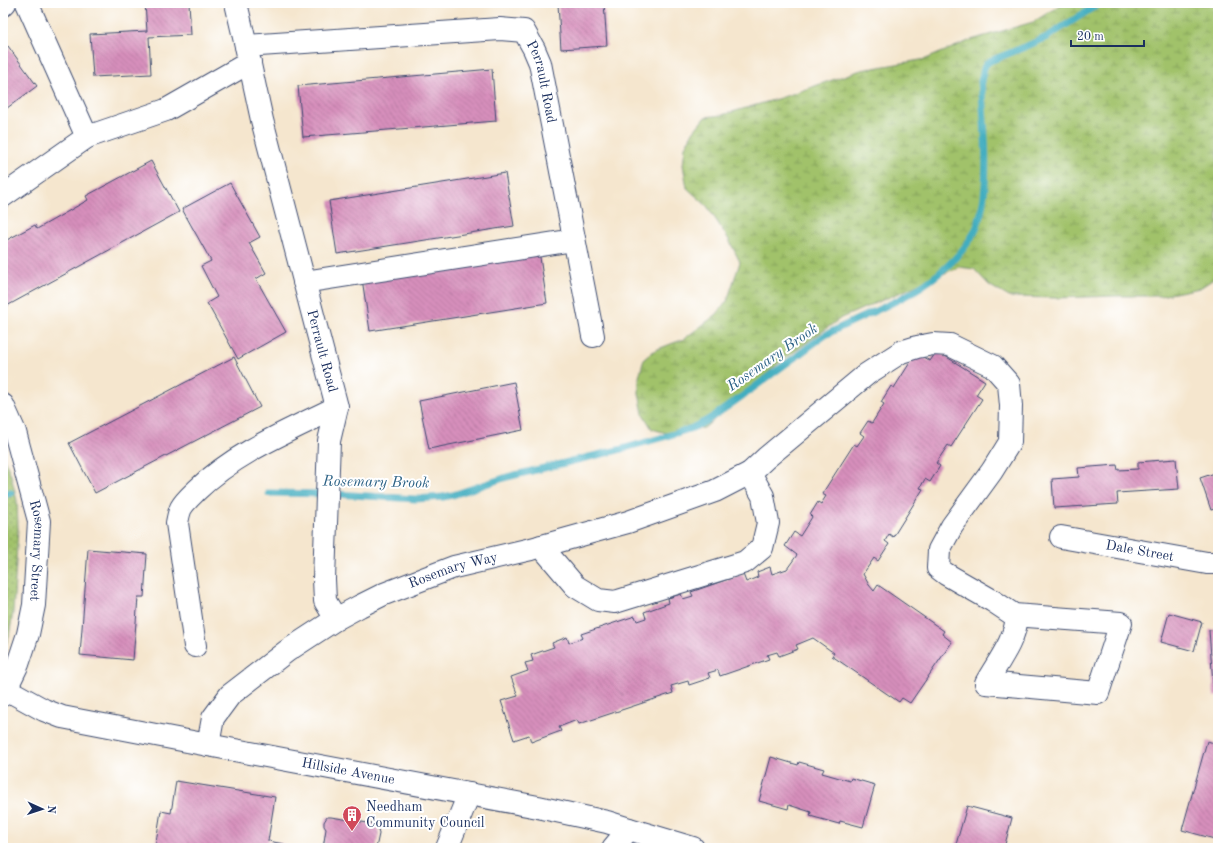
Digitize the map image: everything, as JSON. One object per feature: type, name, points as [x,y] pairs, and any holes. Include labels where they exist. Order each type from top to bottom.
[{"type":"street","points":[[27,3],[86,137]]},
{"type":"street","name":"Perrault Road","points":[[195,646],[177,523],[181,508],[210,477],[222,469],[267,442],[337,407],[262,120],[236,3]]},
{"type":"street","name":"Perrault Road","points":[[248,54],[500,29],[524,31],[540,63],[593,336]]},
{"type":"street","points":[[3,196],[86,137],[166,110],[248,54]]},
{"type":"street","points":[[304,282],[574,240]]},
{"type":"street","name":"Rosemary Way","points":[[208,745],[213,718],[230,695],[287,651],[336,619],[384,594],[454,566],[541,546],[628,522],[715,491],[750,473],[867,374],[901,352],[917,346],[934,344],[950,345],[993,366],[1008,384],[1012,406],[1010,442],[992,471],[949,532],[939,550],[938,568],[1014,615]]},
{"type":"street","name":"Rosemary Street","points":[[3,405],[15,432],[39,521],[34,605],[28,634],[18,664],[5,692]]},
{"type":"street","points":[[336,619],[325,601],[324,579],[329,441],[337,407]]},
{"type":"street","points":[[541,546],[575,586],[598,600],[615,602],[745,562],[762,548],[768,523],[764,496],[750,473]]},
{"type":"street","name":"Dale Street","points":[[1062,537],[1207,563],[1218,563]]},
{"type":"street","points":[[1014,615],[1121,623],[1098,693],[986,683],[1012,638],[1017,617],[1014,615]]},
{"type":"street","name":"Hillside Avenue","points":[[5,692],[62,717],[538,807],[600,820],[693,848]]},
{"type":"street","points":[[447,848],[469,794]]},
{"type":"street","points":[[612,848],[629,829]]},
{"type":"green space","points":[[1064,3],[1218,3],[1218,276],[1200,288],[1160,296],[1056,298],[1009,297],[989,285],[974,269],[959,267],[841,318],[780,362],[704,428],[666,433],[652,429],[643,414],[639,393],[639,377],[644,359],[655,350],[684,339],[717,314],[727,301],[740,262],[729,240],[707,206],[687,188],[683,165],[685,147],[693,132],[705,117],[722,115],[780,98],[861,70],[926,59],[971,40],[1033,22]]},
{"type":"green space","points":[[3,456],[11,475],[17,501],[18,529],[13,613],[9,636],[3,653]]},
{"type":"building","points":[[145,3],[189,3],[191,35],[149,37],[151,74],[93,77],[90,34],[147,31]]},
{"type":"building","points":[[604,3],[607,46],[561,49],[558,4]]},
{"type":"building","points":[[8,46],[37,86],[3,111],[3,49]]},
{"type":"building","points":[[492,69],[496,121],[303,137],[298,86]]},
{"type":"building","points":[[151,161],[179,212],[3,308],[3,242],[35,225],[37,229],[88,200],[86,196]]},
{"type":"building","points":[[505,173],[514,226],[337,254],[329,201]]},
{"type":"building","points":[[230,183],[260,237],[249,243],[266,273],[256,279],[286,332],[238,359],[207,303],[217,297],[201,266],[211,261],[182,209]]},
{"type":"building","points":[[539,251],[547,303],[370,331],[362,279]]},
{"type":"building","points":[[937,351],[985,381],[976,395],[982,399],[951,447],[948,445],[936,463],[940,466],[930,482],[925,479],[920,488],[923,489],[893,537],[889,534],[885,541],[889,544],[878,561],[874,558],[863,574],[874,591],[878,585],[944,631],[942,634],[952,642],[910,703],[902,698],[899,702],[832,656],[834,653],[813,638],[796,645],[798,649],[779,656],[777,652],[767,655],[769,659],[720,676],[718,670],[708,673],[710,678],[689,685],[688,681],[671,686],[673,693],[579,724],[577,720],[559,727],[561,731],[531,742],[529,735],[514,740],[501,701],[518,696],[511,677],[528,671],[525,663],[533,661],[531,655],[554,647],[552,643],[567,637],[569,643],[583,638],[581,634],[635,616],[637,621],[646,618],[644,612],[669,603],[668,598],[681,594],[683,599],[693,596],[691,592],[743,574],[746,582],[758,577],[757,572],[770,567],[772,574],[787,569],[797,555],[785,546],[794,532],[800,536],[812,517],[810,515],[818,502],[821,504],[826,496],[822,494],[854,444],[857,446],[864,436],[860,433],[868,421],[872,423],[884,404],[881,402],[891,386],[894,388],[916,353],[930,361]]},
{"type":"building","points":[[234,357],[260,407],[95,493],[69,443]]},
{"type":"building","points":[[514,382],[523,430],[429,449],[419,401]]},
{"type":"building","points":[[1176,459],[1179,489],[1117,493],[1118,504],[1054,508],[1052,479],[1079,477],[1078,468],[1117,465],[1118,470],[1138,469],[1138,462]]},
{"type":"building","points":[[1218,472],[1218,508],[1211,510],[1200,478]]},
{"type":"building","points":[[88,549],[147,554],[144,597],[138,597],[133,660],[80,655]]},
{"type":"building","points":[[1169,613],[1202,622],[1194,651],[1161,642]]},
{"type":"building","points":[[1218,629],[1218,696],[1214,697],[1209,630]]},
{"type":"building","points":[[1207,741],[1218,744],[1218,840],[1182,830]]},
{"type":"building","points":[[771,757],[798,765],[799,762],[824,769],[822,773],[850,781],[851,778],[875,785],[863,827],[840,821],[839,824],[810,816],[811,812],[789,805],[788,809],[759,801]]},
{"type":"building","points":[[176,781],[275,797],[268,841],[284,844],[284,848],[155,848],[161,811],[171,813]]},
{"type":"building","points":[[967,806],[1012,818],[1004,848],[955,848]]},
{"type":"building","name":"Needham Community Council","points":[[327,817],[374,824],[378,828],[379,834],[376,848],[323,848],[326,829],[324,822]]},
{"type":"waterway","name":"Rosemary Brook","points":[[269,493],[336,494],[416,499],[443,497],[507,477],[618,450],[664,437],[692,428],[706,421],[824,336],[911,293],[932,279],[951,263],[974,233],[980,218],[984,199],[986,158],[981,81],[986,64],[1047,37],[1100,3]]},
{"type":"waterway","name":"Rosemary Brook","points":[[3,495],[11,493]]},
{"type":"place","name":"Needham Community Council","points":[[352,832]]}]
